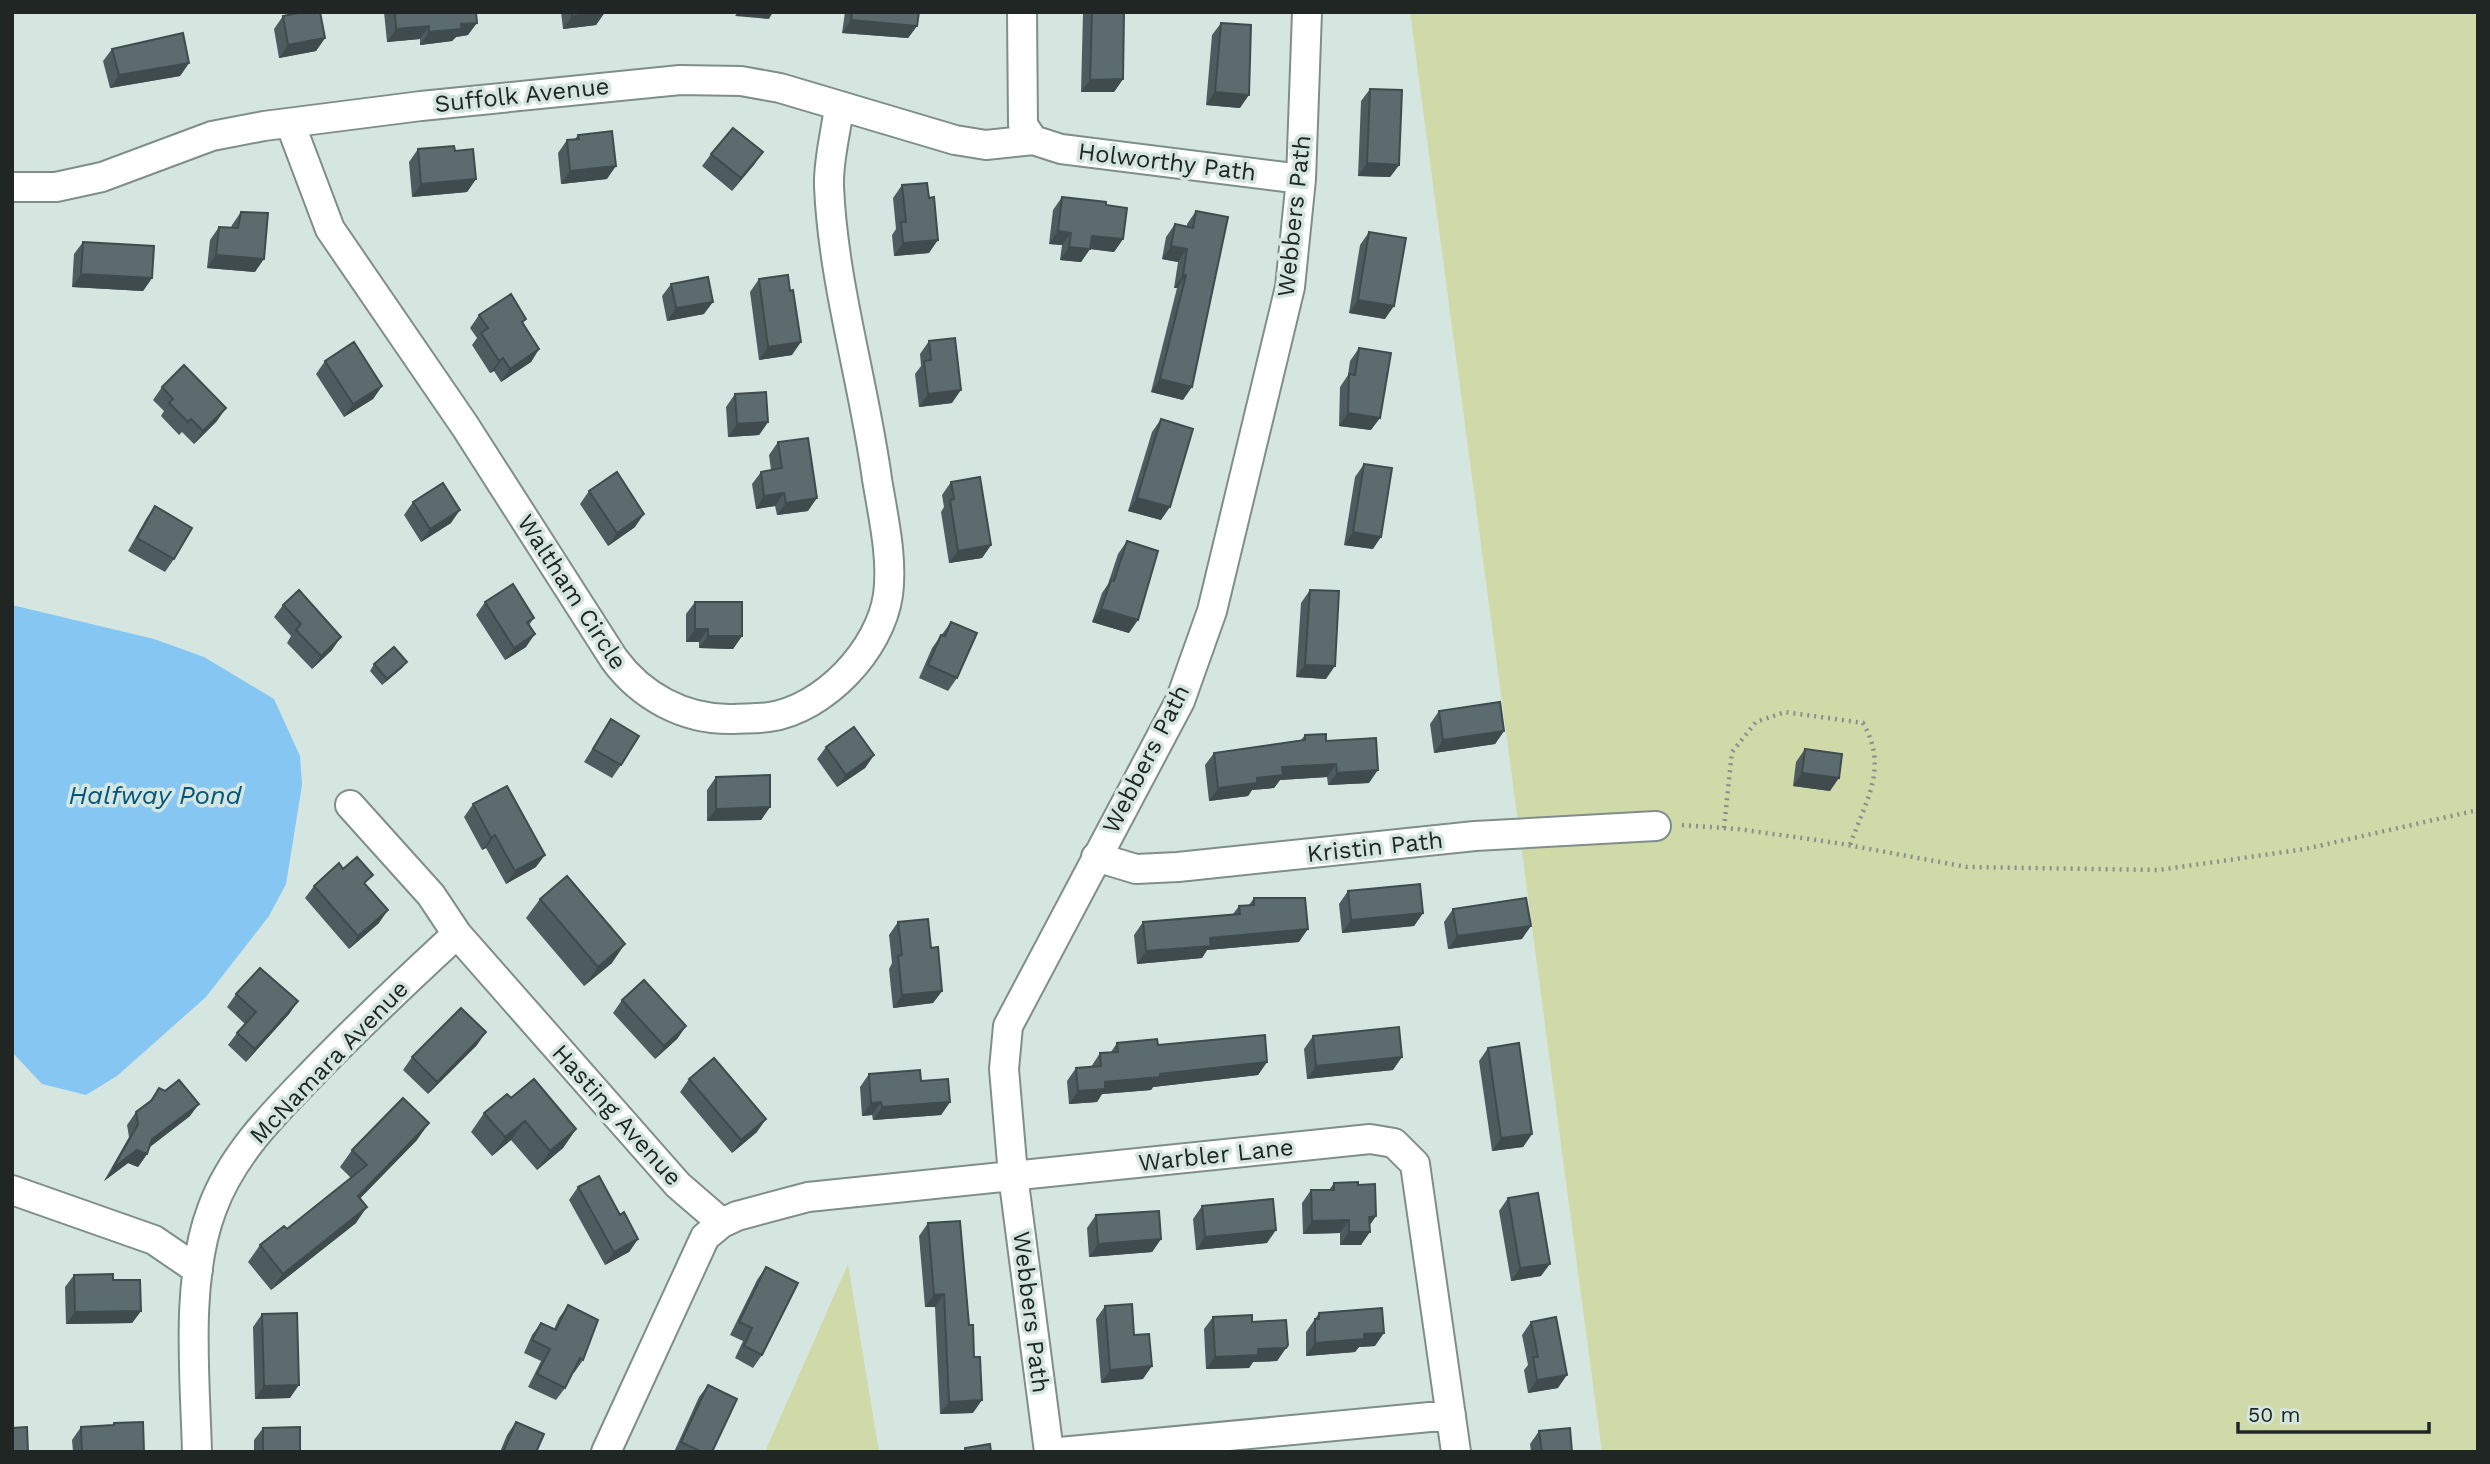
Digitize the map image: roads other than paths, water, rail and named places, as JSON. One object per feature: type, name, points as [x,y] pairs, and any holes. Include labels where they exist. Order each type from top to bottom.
[{"type":"street","points":[[1022,12],[1023,125],[1033,141]]},
{"type":"street","name":"Webbers Path","points":[[1049,1452],[1013,1175],[1004,1069],[1008,1026],[1180,701],[1212,611],[1290,287],[1301,179],[1307,12]]},
{"type":"street","name":"Suffolk Avenue","points":[[12,187],[56,187],[79,182],[212,136],[290,123],[680,80],[741,80],[780,88],[955,141],[986,145],[1033,141]]},
{"type":"street","name":"Waltham Circle","points":[[290,123],[330,229],[465,426],[614,659],[639,688],[662,702],[691,713],[723,719],[771,717],[809,702],[851,671],[876,635],[888,595],[887,546],[873,450],[841,274],[829,184],[839,107]]},
{"type":"street","name":"Holworthy Path","points":[[1033,141],[1060,149],[1301,179]]},
{"type":"street","name":"Hasting Avenue","points":[[351,805],[431,895],[457,934],[678,1185],[722,1223]]},
{"type":"street","name":"Kristin Path","points":[[1096,857],[1136,869],[1178,867],[1475,836],[1656,826]]},
{"type":"street","name":"McNamara Avenue","points":[[197,1452],[194,1353],[198,1270],[211,1211],[226,1177],[261,1127],[357,1026],[457,934]]},
{"type":"street","name":"Warbler Lane","points":[[722,1223],[737,1216],[808,1197],[1370,1139],[1395,1143],[1415,1164],[1456,1452]]},
{"type":"street","points":[[12,1190],[154,1240],[198,1270]]},
{"type":"street","points":[[606,1452],[705,1237],[722,1223]]},
{"type":"street","points":[[1060,1452],[1451,1415]]},
{"type":"water","name":"Halfway Pond","points":[[12,605],[154,639],[204,657],[274,699],[300,756],[302,785],[286,884],[269,916],[206,997],[117,1076],[86,1095],[42,1084],[12,1052]]}]
